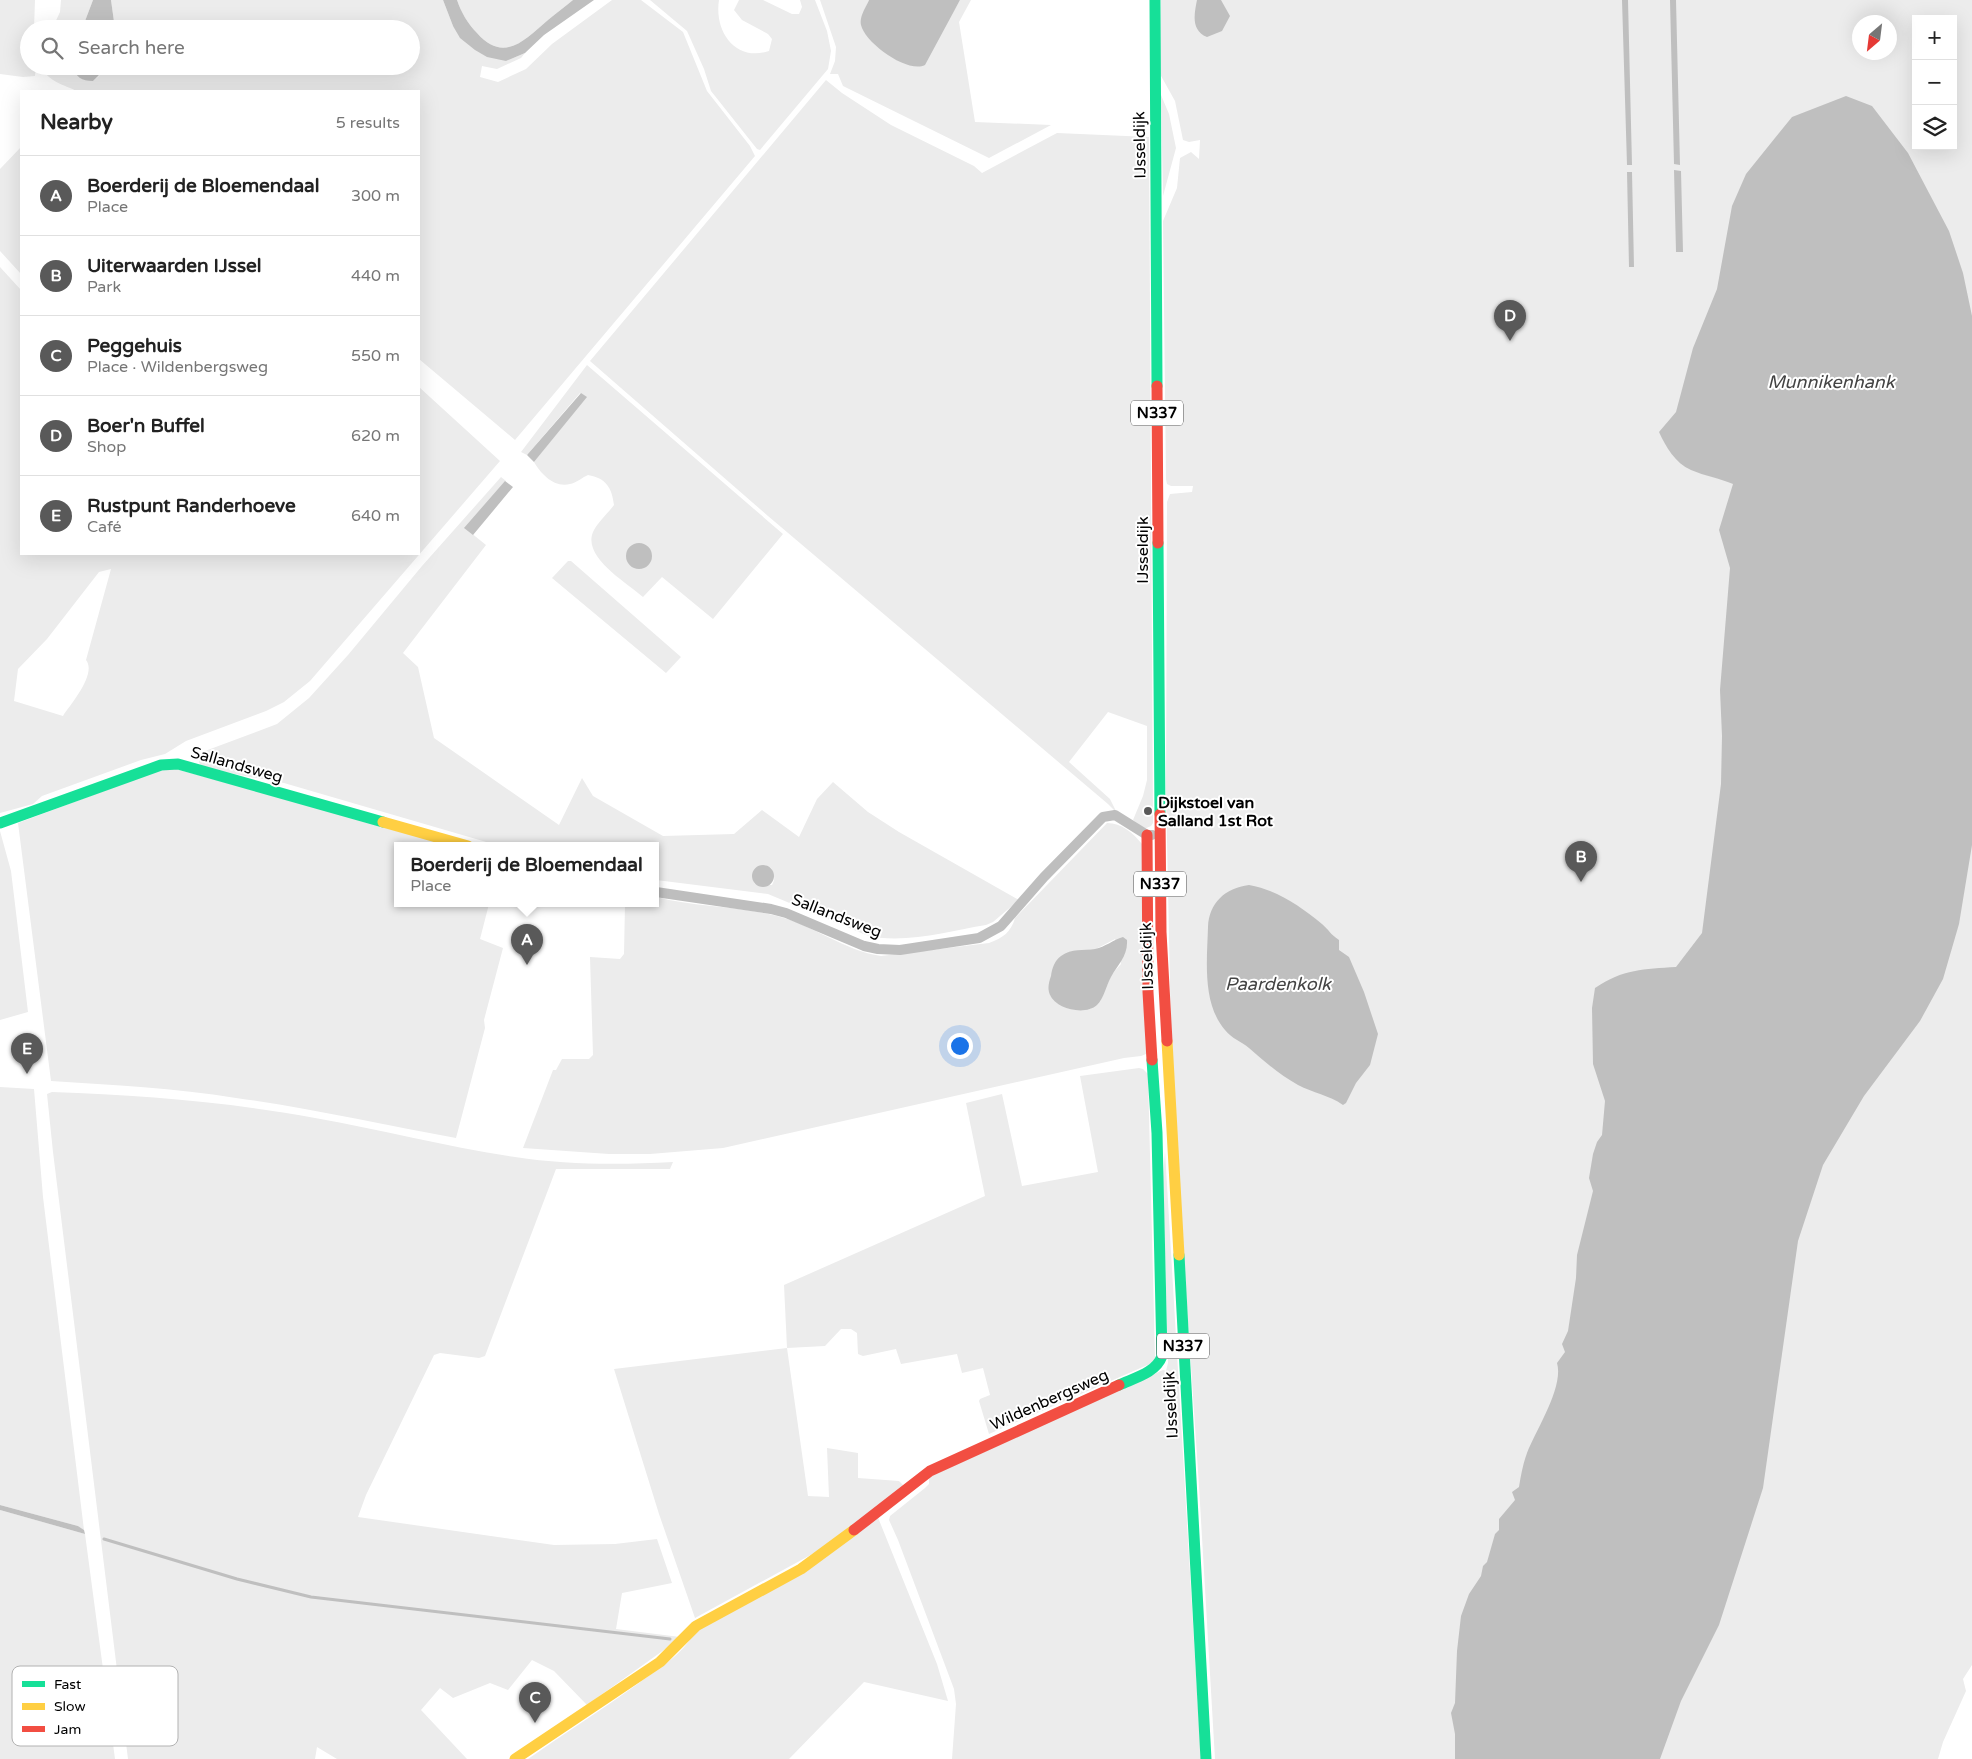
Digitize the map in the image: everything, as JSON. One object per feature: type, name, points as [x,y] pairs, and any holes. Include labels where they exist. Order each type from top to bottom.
[{"type":"street","name":"IJsseldijk","points":[[1154,0],[1160,932],[1206,1759]]},
{"type":"street","name":"Sallandsweg","points":[[0,824],[161,765],[178,764],[454,842]]},
{"type":"street","name":"Sallandsweg","points":[[659,892],[770,909],[786,913],[864,946],[878,950],[900,950],[979,938],[994,931],[1044,877],[1104,817],[1111,815],[1120,817],[1147,835],[1160,836]]},
{"type":"street","name":"Wildenbergsweg","points":[[515,1759],[660,1662],[696,1626],[801,1569],[819,1557],[923,1475],[1149,1371],[1159,1364],[1162,1356],[1160,1200],[1158,1132],[1148,992],[1147,835]]},
{"type":"shaded area","points":[[0,0],[35,0],[34,20],[20,20],[20,75],[35,76],[23,77],[0,74]]},
{"type":"shaded area","points":[[61,0],[93,0],[85,20],[56,20],[60,12]]},
{"type":"shaded area","points":[[111,0],[443,0],[453,26],[506,61],[525,53],[521,58],[497,69],[482,66],[480,77],[498,82],[526,69],[552,44],[612,0],[641,0],[683,32],[707,91],[750,146],[755,156],[515,440],[420,360],[420,90],[75,90],[47,75],[79,75],[93,81],[100,75],[420,75],[420,20],[114,20]]},
{"type":"shaded area","points":[[457,0],[573,0],[523,41],[506,48],[496,47],[477,33],[465,18]]},
{"type":"shaded area","points":[[650,0],[719,0],[718,12],[720,23],[729,41],[737,48],[746,52],[757,53],[769,51],[772,39],[768,34],[742,20],[734,10],[739,0],[763,0],[792,14],[799,14],[802,7],[800,0],[815,0],[827,31],[831,51],[828,69],[760,150],[757,149],[711,91],[704,69],[687,31]]},
{"type":"shaded area","points":[[820,0],[869,0],[865,9],[953,12],[960,0],[971,0],[959,22],[975,122],[1051,125],[989,158],[843,86],[838,74],[830,74],[835,61],[836,47]]},
{"type":"shaded area","points":[[1161,0],[1972,0],[1972,1665],[1963,1679],[1966,1691],[1943,1742],[1938,1759],[1215,1759],[1172,1081],[1166,792],[1167,502],[1170,494],[1192,492],[1193,486],[1171,486],[1167,484],[1166,479],[1163,221],[1177,188],[1180,158],[1191,152],[1199,159],[1200,140],[1189,142],[1183,140],[1175,101],[1160,74]]},
{"type":"shaded area","points":[[826,80],[842,93],[891,125],[974,166],[982,173],[1057,133],[1149,137],[1153,823],[1151,826],[1144,829],[1133,820],[1143,796],[1147,780],[1147,726],[1108,712],[1069,762],[1110,799],[1117,813],[768,516],[590,361]]},
{"type":"shaded area","points":[[1161,95],[1169,114],[1176,148],[1163,196]]},
{"type":"shaded area","points":[[20,148],[20,273],[0,251],[0,169]]},
{"type":"shaded area","points":[[0,267],[20,289],[20,555],[419,555],[310,681],[284,702],[266,711],[186,741],[165,754],[141,760],[42,796],[33,804],[0,813]],"holes":[[[111,569],[86,660],[88,666],[86,681],[63,716],[14,701],[18,669],[47,639],[99,572]]]},
{"type":"shaded area","points":[[587,365],[783,534],[713,619],[662,577],[643,597],[616,576],[599,559],[593,549],[591,540],[594,530],[614,505],[610,489],[604,481],[588,475],[572,483],[559,484],[544,475],[534,462],[586,397],[580,393],[527,455],[521,452]]},
{"type":"shaded area","points":[[420,388],[500,461],[420,554]]},
{"type":"shaded area","points":[[501,477],[506,481],[465,528],[486,545],[403,653],[418,667],[434,738],[559,825],[582,778],[593,796],[663,836],[734,834],[762,810],[799,837],[817,799],[833,782],[868,812],[899,832],[1019,900],[993,922],[986,925],[910,938],[880,938],[866,935],[768,894],[659,880],[659,842],[486,842],[284,783],[202,768],[199,758],[205,751],[277,724],[309,698],[348,655],[422,566]],"holes":[[[765,865],[771,868],[774,876],[772,885],[755,884],[752,877],[755,869]]]},
{"type":"shaded area","points":[[568,561],[571,561],[681,657],[666,673],[552,578]]},
{"type":"shaded area","points":[[168,767],[445,842],[394,842],[394,907],[488,907],[480,939],[503,948],[484,1020],[485,1028],[456,1138],[291,1107],[213,1095],[144,1087],[51,1081],[18,823]]},
{"type":"shaded area","points":[[1107,823],[1127,829],[1135,836],[1142,844],[1146,1054],[723,1148],[650,1154],[609,1154],[523,1148],[553,1070],[556,1070],[562,1059],[589,1059],[593,1055],[590,957],[620,959],[624,954],[625,907],[659,907],[659,898],[686,903],[747,910],[790,920],[842,944],[881,956],[989,943],[1006,934],[1015,918]],"holes":[[[1115,939],[1121,964],[1112,974],[1100,1001],[1058,1004],[1050,995],[1049,989],[1055,963],[1069,952],[1096,949]]]},
{"type":"shaded area","points":[[0,831],[11,871],[28,1012],[0,1020]]},
{"type":"shaded area","points":[[1139,1068],[1148,1074],[1155,1358],[1152,1363],[989,1434],[979,1401],[990,1395],[983,1368],[962,1373],[957,1354],[901,1364],[896,1349],[863,1356],[858,1354],[857,1333],[851,1329],[841,1329],[825,1346],[787,1348],[784,1285],[985,1196],[966,1103],[1002,1094],[1022,1186],[1098,1172],[1080,1076]]},
{"type":"shaded area","points":[[0,1087],[34,1089],[43,1197],[84,1530],[78,1526],[0,1505]]},
{"type":"shaded area","points":[[52,1092],[151,1097],[283,1112],[490,1153],[535,1160],[594,1164],[673,1162],[670,1169],[556,1169],[485,1356],[479,1358],[440,1353],[434,1355],[366,1495],[358,1517],[554,1545],[615,1544],[657,1539],[672,1583],[622,1593],[616,1629],[680,1637],[587,1705],[554,1671],[532,1660],[508,1690],[490,1683],[453,1698],[440,1688],[421,1710],[467,1759],[337,1759],[317,1747],[315,1759],[128,1759],[126,1746],[178,1746],[178,1666],[117,1666],[47,1094]]},
{"type":"shaded area","points":[[1165,1151],[1201,1759],[952,1759],[956,1704],[954,1689],[889,1520],[890,1516],[929,1484],[929,1477],[1163,1370],[1166,1371],[1168,1363],[1163,1178]]},
{"type":"shaded area","points":[[787,1348],[808,1496],[829,1497],[827,1448],[858,1453],[858,1478],[899,1481],[904,1486],[827,1546],[695,1618],[659,1514],[614,1369]]},
{"type":"shaded area","points":[[0,1510],[85,1534],[103,1666],[12,1666],[12,1746],[113,1746],[115,1759],[0,1759]]},
{"type":"shaded area","points":[[877,1515],[937,1664],[948,1701],[864,1682],[789,1759],[528,1759],[663,1666],[678,1654],[695,1631]]},
{"type":"water","points":[[93,0],[111,0],[114,20],[85,20]]},
{"type":"water","points":[[443,0],[457,0],[465,18],[477,33],[496,47],[506,48],[523,41],[573,0],[594,0],[544,35],[525,53],[506,61],[487,57],[460,38]]},
{"type":"water","points":[[869,0],[960,0],[925,65],[918,67],[898,61],[888,55],[870,40],[864,32],[861,19]]},
{"type":"water","points":[[1197,0],[1221,0],[1230,16],[1222,31],[1207,37],[1198,30],[1195,22]]},
{"type":"water","points":[[1622,0],[1628,0],[1632,165],[1627,165]]},
{"type":"water","points":[[1670,0],[1676,0],[1680,165],[1674,164]]},
{"type":"water","points":[[77,75],[99,75],[93,81],[80,78]]},
{"type":"water","name":"Munnikenhank","points":[[1846,96],[1872,106],[1908,153],[1949,231],[1963,273],[1972,316],[1972,845],[1959,924],[1943,979],[1920,1021],[1864,1096],[1823,1165],[1798,1241],[1763,1488],[1719,1625],[1681,1701],[1660,1759],[1455,1759],[1455,1734],[1451,1713],[1455,1703],[1457,1651],[1461,1616],[1469,1594],[1481,1576],[1483,1566],[1487,1562],[1495,1534],[1499,1530],[1499,1519],[1515,1500],[1512,1492],[1519,1487],[1527,1453],[1557,1384],[1557,1363],[1565,1352],[1562,1344],[1568,1331],[1576,1278],[1577,1255],[1593,1191],[1589,1178],[1593,1154],[1597,1142],[1602,1135],[1605,1101],[1593,1064],[1592,1008],[1595,988],[1615,977],[1634,971],[1676,967],[1702,933],[1721,784],[1722,736],[1720,690],[1730,568],[1719,530],[1733,484],[1685,467],[1672,454],[1659,432],[1676,412],[1693,348],[1717,289],[1732,206],[1746,174],[1792,117]]},
{"type":"water","points":[[1674,170],[1681,171],[1683,252],[1676,252]]},
{"type":"water","points":[[1627,172],[1632,172],[1634,267],[1629,267]]},
{"type":"water","points":[[581,393],[587,397],[534,462],[527,455]]},
{"type":"water","points":[[505,481],[513,487],[473,535],[464,528]]},
{"type":"water","points":[[639,543],[648,547],[652,556],[648,565],[639,569],[630,565],[626,556],[630,547]]},
{"type":"water","points":[[759,865],[767,865],[774,872],[774,880],[767,887],[759,887],[752,880],[752,872]]},
{"type":"water","name":"Paardenkolk","points":[[1249,885],[1279,895],[1305,911],[1324,926],[1339,940],[1339,950],[1349,957],[1364,992],[1378,1034],[1370,1065],[1356,1083],[1346,1103],[1343,1105],[1298,1085],[1279,1073],[1227,1033],[1212,1007],[1207,967],[1208,927],[1211,911],[1226,893]]},
{"type":"water","points":[[1123,937],[1127,940],[1126,951],[1097,1005],[1085,1010],[1078,1010],[1064,1007],[1053,1000],[1049,992],[1049,985],[1053,967],[1059,958],[1065,953],[1073,951],[1099,948]]},
{"type":"water","points":[[0,1505],[78,1526],[84,1530],[85,1534],[0,1510]]},
{"type":"waterway","points":[[104,1539],[237,1579],[311,1597],[670,1639]]},
{"type":"traffic: fast","points":[[1155,0],[1157,386]]},
{"type":"traffic: fast","points":[[1158,543],[1160,814]]},
{"type":"traffic: fast","points":[[0,823],[161,765],[178,764],[383,822]]},
{"type":"traffic: fast","points":[[1119,1385],[1150,1371],[1162,1356],[1157,1133],[1152,1060]]},
{"type":"traffic: fast","points":[[1179,1255],[1206,1759]]},
{"type":"traffic: slow","points":[[383,822],[454,842]]},
{"type":"traffic: slow","points":[[1167,1041],[1179,1255]]},
{"type":"traffic: slow","points":[[515,1759],[660,1662],[696,1626],[801,1569],[854,1530]]},
{"type":"traffic: jam","points":[[1157,386],[1158,543]]},
{"type":"traffic: jam","points":[[1160,814],[1161,932],[1167,1041]]},
{"type":"traffic: jam","points":[[1147,835],[1148,992],[1152,1060]]},
{"type":"traffic: jam","points":[[854,1530],[930,1471],[1119,1385]]},
{"type":"place","name":"Boer'n Buffel","points":[[1510,341]]},
{"type":"place","name":"Dijkstoel van Salland 1st Rot","points":[[1148,811]]},
{"type":"place","name":"Uiterwaarden IJssel","points":[[1581,882]]},
{"type":"place","name":"Boerderij de Bloemendaal","points":[[527,965]]},
{"type":"place","name":"Rustpunt Randerhoeve","points":[[27,1074]]},
{"type":"place","name":"Peggehuis","points":[[535,1723]]}]
